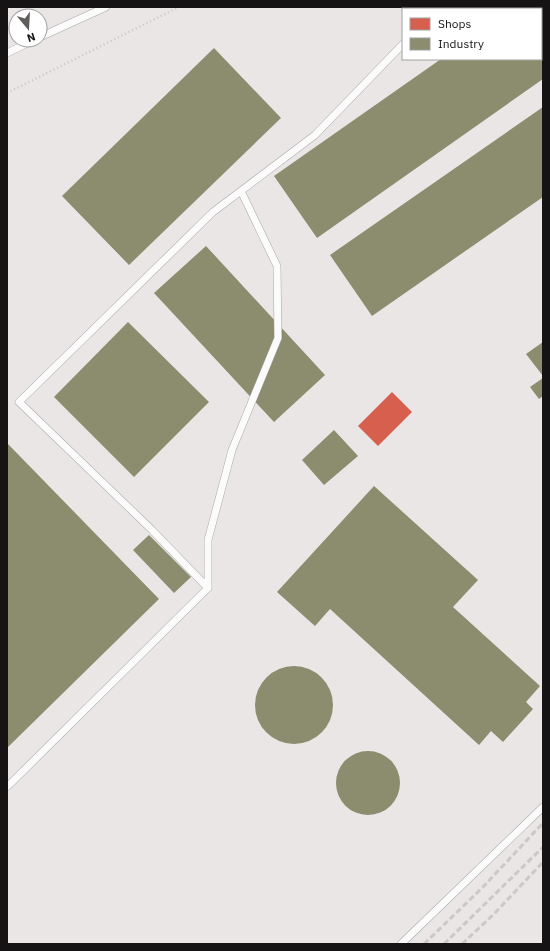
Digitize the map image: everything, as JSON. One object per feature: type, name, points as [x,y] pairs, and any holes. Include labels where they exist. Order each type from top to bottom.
[{"type":"lane","points":[[48,33],[106,7]]},
{"type":"lane","points":[[208,588],[151,529],[19,402],[213,212],[315,135],[402,45]]},
{"type":"lane","points":[[7,53],[17,48]]},
{"type":"lane","points":[[7,787],[208,588],[208,540],[232,450],[278,338],[277,266],[256,219],[241,191]]},
{"type":"lane","points":[[401,944],[543,807]]},
{"type":"path","points":[[7,93],[178,7]]},
{"type":"building: Shops","points":[[392,392],[412,412],[378,446],[358,426]]},
{"type":"building: Industry","points":[[531,7],[532,8],[514,8]]},
{"type":"building: Industry","points":[[542,22],[543,24],[543,79],[317,238],[274,176],[440,60],[542,60]]},
{"type":"building: Industry","points":[[214,48],[281,118],[129,265],[62,196]]},
{"type":"building: Industry","points":[[543,107],[543,197],[372,316],[330,255]]},
{"type":"building: Industry","points":[[206,246],[325,375],[274,422],[154,293]]},
{"type":"building: Industry","points":[[128,322],[209,402],[134,477],[54,397]]},
{"type":"building: Industry","points":[[543,342],[543,376],[526,354]]},
{"type":"building: Industry","points":[[543,378],[543,396],[539,399],[530,387]]},
{"type":"building: Industry","points":[[334,430],[358,456],[324,485],[302,460]]},
{"type":"building: Industry","points":[[7,443],[159,599],[7,748]]},
{"type":"building: Industry","points":[[374,486],[478,580],[453,607],[540,686],[526,702],[533,709],[503,742],[491,731],[479,745],[330,609],[315,626],[277,592]]},
{"type":"building: Industry","points":[[149,535],[191,577],[174,593],[133,550]]},
{"type":"building: Industry","points":[[294,666],[309,669],[322,677],[330,690],[333,705],[330,720],[322,733],[309,741],[294,744],[279,741],[266,733],[258,720],[255,705],[258,690],[266,677],[279,669]]},
{"type":"building: Industry","points":[[362,751],[374,751],[391,760],[398,771],[400,783],[398,795],[391,806],[374,815],[362,815],[350,810],[341,801],[336,789],[336,777],[341,765],[350,756]]},
{"type":"railway","points":[[424,944],[483,887],[543,823]]},
{"type":"railway","points":[[444,944],[543,847]]},
{"type":"railway","points":[[462,944],[494,914],[543,862]]}]
